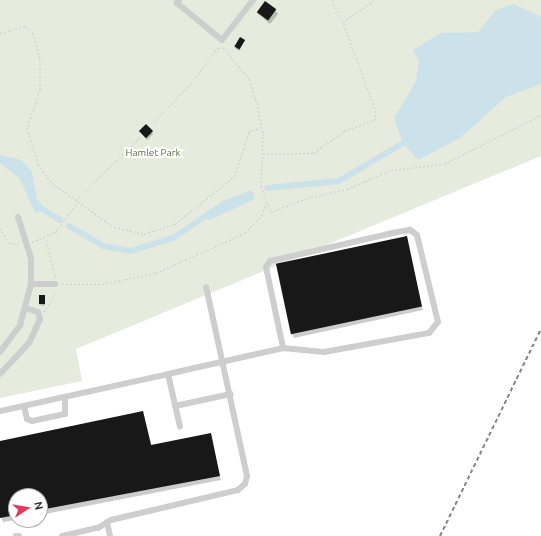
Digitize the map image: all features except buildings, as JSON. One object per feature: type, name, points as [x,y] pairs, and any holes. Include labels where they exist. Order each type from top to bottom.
[{"type":"lane","points":[[178,0],[222,40],[253,0]]},
{"type":"lane","points":[[0,352],[20,325],[26,308],[31,284],[31,258],[18,217]]},
{"type":"lane","points":[[0,411],[283,348],[324,352],[429,333],[436,328],[417,235],[410,230],[397,232],[270,261],[266,267],[283,348]]},
{"type":"lane","points":[[31,284],[56,284]]},
{"type":"lane","points":[[62,536],[98,528],[107,522],[238,490],[245,484],[247,476],[224,361],[206,287]]},
{"type":"lane","points":[[0,374],[29,343],[40,319],[38,312],[26,308]]},
{"type":"lane","points":[[168,374],[180,427]]},
{"type":"lane","points":[[175,406],[230,394]]},
{"type":"lane","points":[[24,406],[27,418],[32,421],[65,414],[65,397]]},
{"type":"lane","points":[[107,522],[110,536]]},
{"type":"path","points":[[263,154],[314,153],[344,131],[374,120],[376,112],[342,22],[332,0]]},
{"type":"path","points":[[342,22],[375,0]]},
{"type":"path","points":[[0,33],[26,26],[33,33],[40,60],[40,90],[29,117],[28,138],[45,175],[105,223],[125,231],[144,234],[168,228],[227,184],[240,165],[249,132],[262,127]]},
{"type":"path","points":[[154,122],[191,84],[217,48],[222,48],[226,42]]},
{"type":"path","points":[[222,48],[248,79],[262,127],[263,154],[261,186],[269,210],[275,213],[307,198],[347,189],[386,171],[444,164],[541,115]]},
{"type":"path","points":[[75,200],[141,136]]},
{"type":"path","points":[[38,240],[50,237],[62,227],[77,202]]},
{"type":"path","points":[[56,284],[102,284],[156,273],[244,233],[262,215],[266,202]]},
{"type":"path","points":[[0,228],[9,243],[18,245]]},
{"type":"green space","name":"Hamlet Park","points":[[0,0],[541,0],[541,156],[76,349],[82,381],[0,398]]},
{"type":"water","points":[[514,4],[541,17],[541,84],[506,97],[460,138],[418,160],[403,143],[394,118],[416,81],[419,62],[413,50],[441,33],[478,32],[496,10]]},
{"type":"water","points":[[0,155],[21,160],[32,172],[37,199],[45,209],[35,213],[20,179],[0,163]]},
{"type":"waterway","points":[[267,188],[339,181],[403,143]]},
{"type":"waterway","points":[[69,226],[103,246],[131,251],[173,238],[225,203],[250,194]]},
{"type":"waterway","points":[[209,217],[252,197]]},
{"type":"waterway","points":[[37,206],[60,220]]},
{"type":"railway","points":[[440,536],[541,329]]}]
